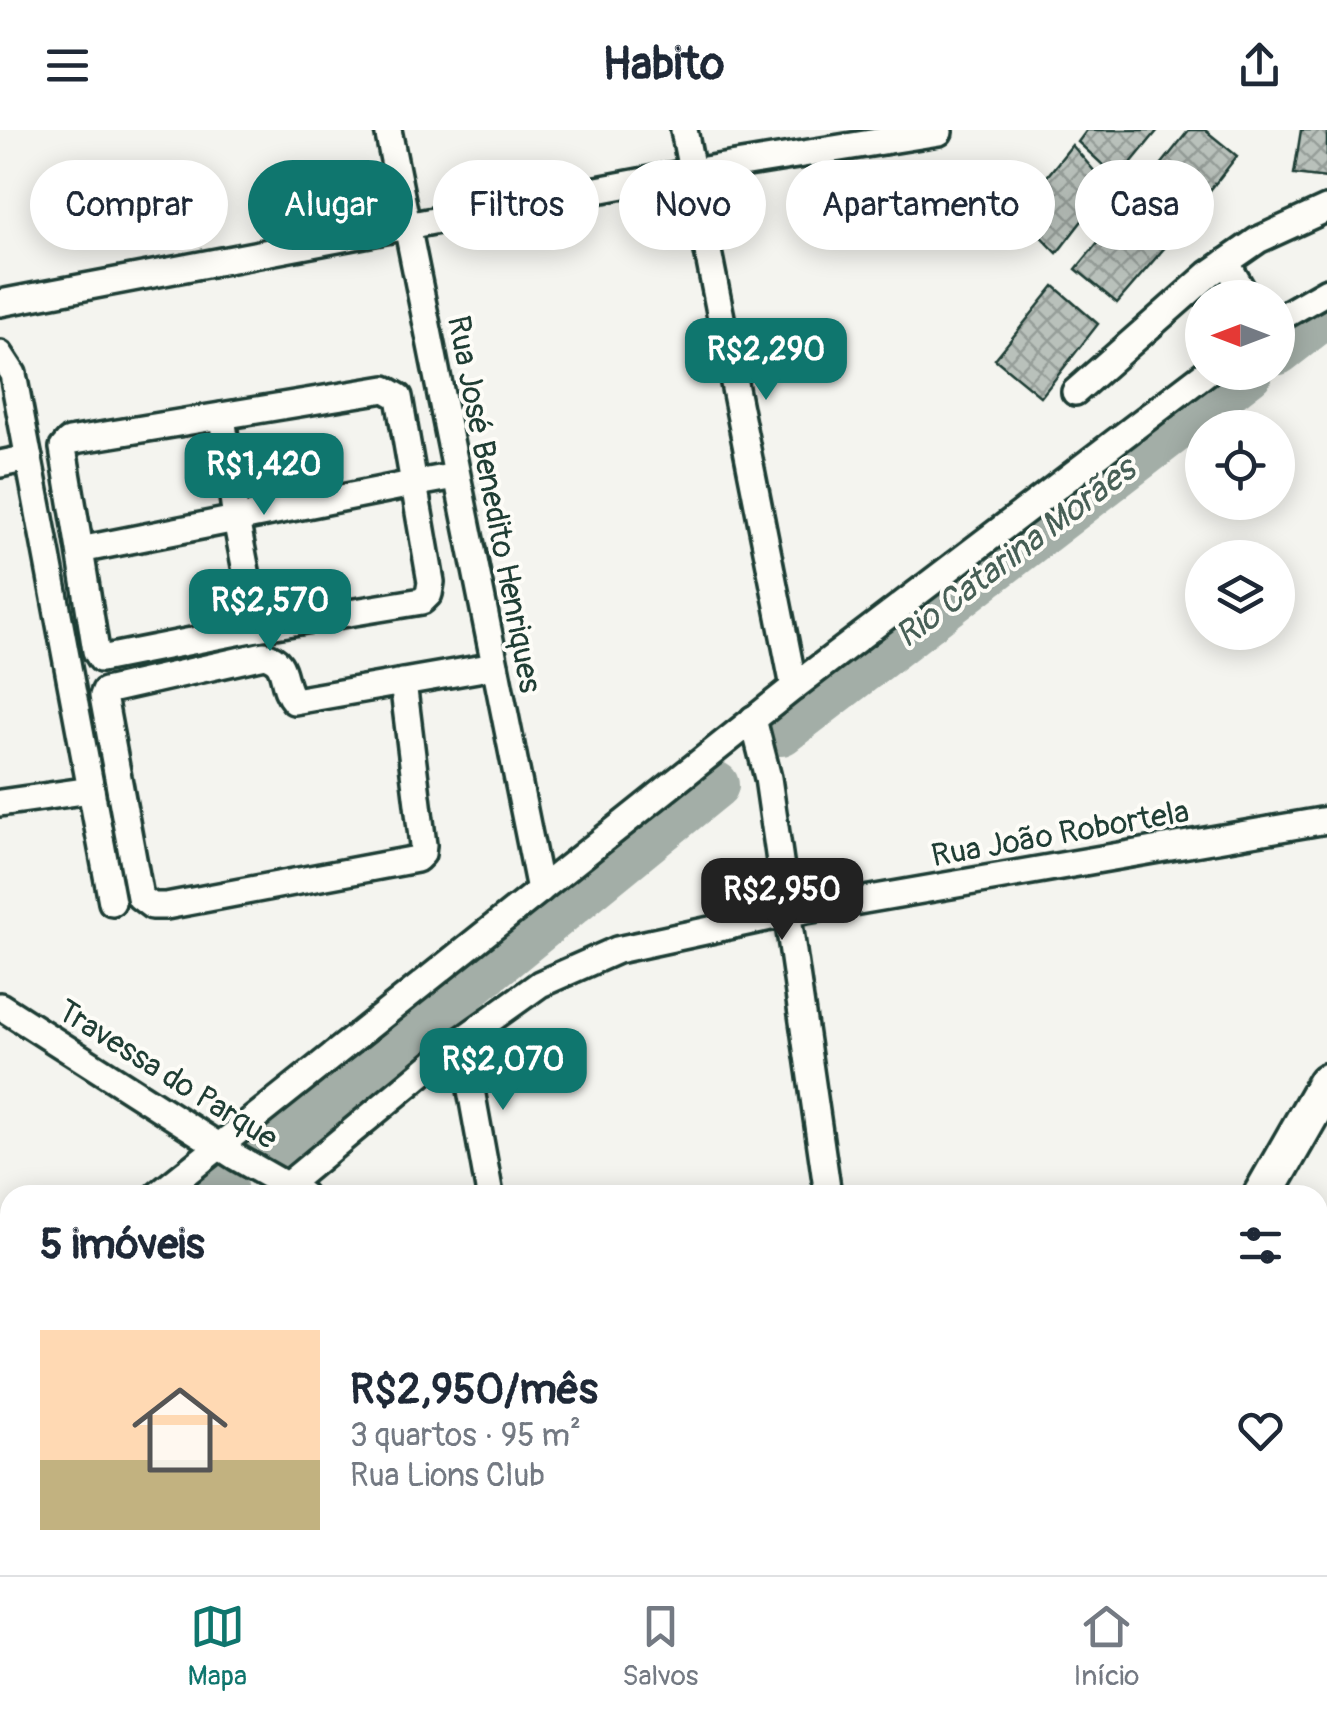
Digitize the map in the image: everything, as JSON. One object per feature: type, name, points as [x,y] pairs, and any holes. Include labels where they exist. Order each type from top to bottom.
[{"type":"street","name":"Rua José Benedito Henriques","points":[[388,130],[393,160]]},
{"type":"street","points":[[684,130],[690,160]]},
{"type":"street","points":[[766,160],[939,132]]},
{"type":"street","points":[[413,224],[619,186]]},
{"type":"street","points":[[1075,392],[1226,262],[1258,240],[1326,208]]},
{"type":"street","points":[[0,302],[277,250]]},
{"type":"street","name":"Rua José Benedito Henriques","points":[[410,250],[540,890]]},
{"type":"street","points":[[707,250],[794,687]]},
{"type":"street","points":[[1226,262],[1236,280]]},
{"type":"street","points":[[1295,309],[1327,290]]},
{"type":"street","points":[[0,354],[13,374],[112,902]]},
{"type":"street","points":[[174,1185],[228,1152],[540,890],[756,728],[794,687],[1185,389]]},
{"type":"street","points":[[392,391],[399,398],[429,594],[422,601],[100,659],[63,448],[69,442],[222,416],[392,391]]},
{"type":"street","points":[[222,416],[257,628]]},
{"type":"street","points":[[0,464],[29,458]]},
{"type":"street","points":[[80,550],[456,476]]},
{"type":"street","points":[[403,682],[423,845],[417,859],[166,906],[152,906],[140,897],[103,696],[106,691],[264,656],[276,658],[282,666],[288,695],[294,701],[494,666]]},
{"type":"street","points":[[756,728],[768,778],[827,1185]]},
{"type":"street","points":[[0,803],[91,790]]},
{"type":"street","name":"Rua João Robortela","points":[[286,1185],[462,1040],[540,984],[617,950],[789,914],[1327,820]]},
{"type":"street","name":"Travessa do Parque","points":[[0,1006],[278,1185]]},
{"type":"street","points":[[462,1040],[488,1185]]},
{"type":"street","points":[[1269,1185],[1327,1083]]},
{"type":"building","points":[[1087,130],[1158,130],[1134,160],[1097,160],[1078,142]]},
{"type":"building","points":[[1189,130],[1205,130],[1237,156],[1214,185],[1214,160],[1165,160]]},
{"type":"building","points":[[1301,130],[1327,130],[1327,178],[1294,174]]},
{"type":"building","points":[[1072,145],[1085,160],[1075,160],[1075,230],[1057,253],[1054,250],[1055,166]]},
{"type":"building","points":[[1092,250],[1163,250],[1117,303],[1076,269]]},
{"type":"building","points":[[1054,286],[1098,324],[1041,397],[995,359]]},
{"type":"waterway","name":"Rio Catarina Morães","points":[[1295,338],[1327,313]]},
{"type":"waterway","name":"Rio Catarina Morães","points":[[781,732],[1226,390]]},
{"type":"waterway","name":"Rio Catarina Morães","points":[[263,1153],[715,785]]}]
